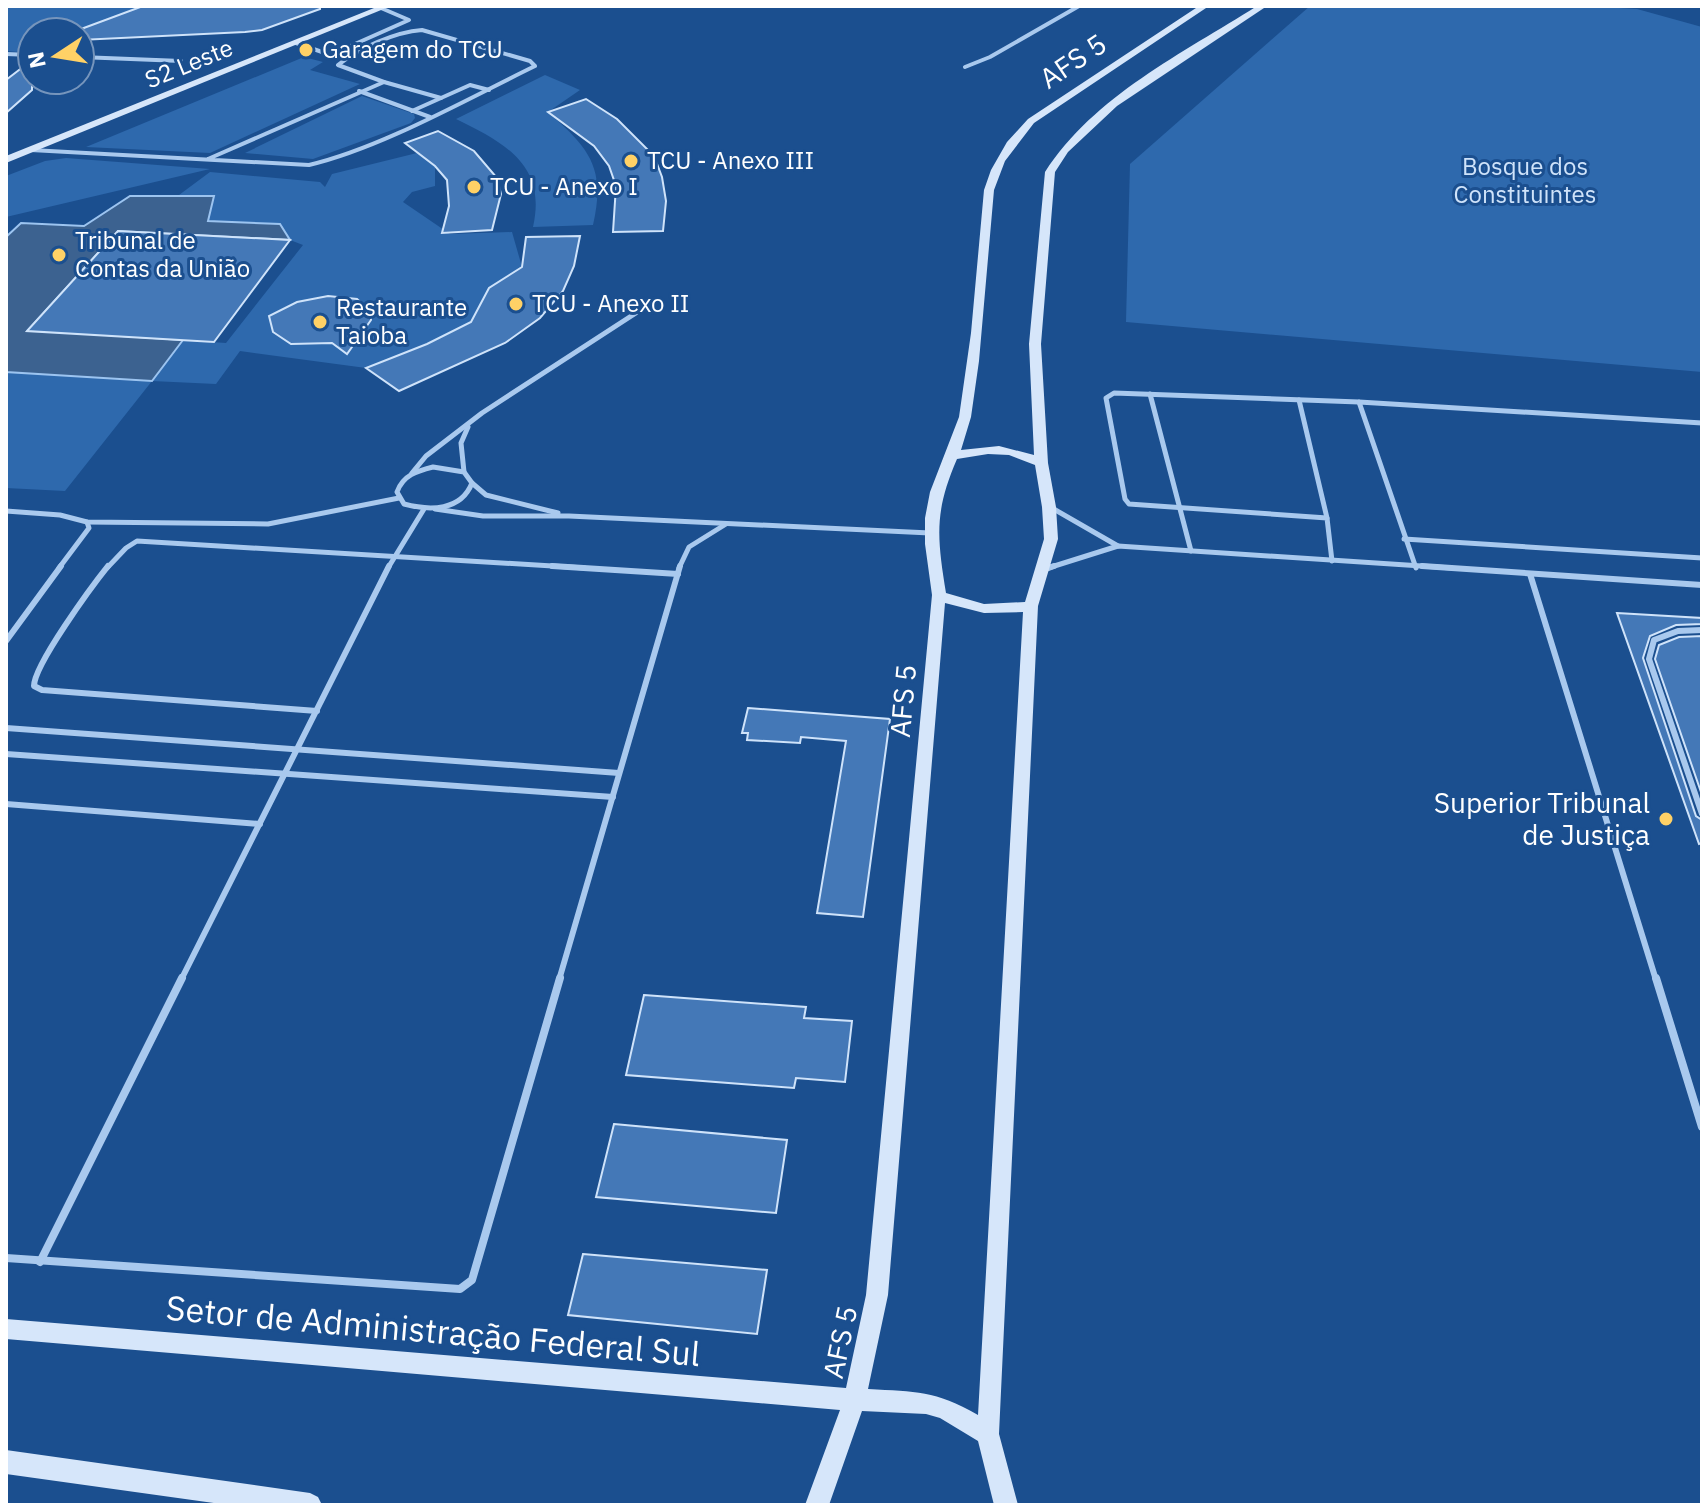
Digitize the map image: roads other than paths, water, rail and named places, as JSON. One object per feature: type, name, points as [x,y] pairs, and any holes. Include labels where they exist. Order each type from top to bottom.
[{"type":"main road","name":"AFS 5","points":[[817,1505],[855,1399],[877,1295],[939,595],[930,533],[937,491],[954,456],[965,418],[989,190],[996,165],[1007,146],[1031,121],[1205,6]]},
{"type":"main road","points":[[1006,1505],[988,1434],[1031,606],[1051,539],[1041,463],[1035,344],[1050,172],[1058,154],[1110,107],[1263,6]]},
{"type":"main road","name":"S2 Leste","points":[[6,160],[384,7]]},
{"type":"main road","points":[[954,456],[975,449],[1002,448],[1041,463]]},
{"type":"main road","points":[[939,595],[962,606],[984,611],[1031,606]]},
{"type":"main road","name":"Setor de Administração Federal Sul","points":[[6,1329],[926,1403],[945,1409],[988,1434]]},
{"type":"main road","points":[[6,1462],[310,1505]]},
{"type":"lane","points":[[965,67],[990,57],[1079,6]]},
{"type":"lane","points":[[296,43],[325,53],[337,52],[409,20],[384,7]]},
{"type":"lane","points":[[30,150],[309,165],[330,160],[430,117],[534,67],[533,63],[426,30],[410,31],[349,56],[338,65],[441,98]]},
{"type":"lane","points":[[96,58],[181,61]]},
{"type":"lane","points":[[208,159],[384,82]]},
{"type":"lane","points":[[412,111],[470,85],[489,90]]},
{"type":"lane","points":[[358,91],[430,117]]},
{"type":"lane","points":[[642,309],[482,413],[426,456],[399,485],[399,498],[404,504],[424,509],[483,516],[569,516],[930,533]]},
{"type":"lane","points":[[1327,518],[1137,506],[1125,499],[1106,398],[1114,393],[1359,402],[1702,423]]},
{"type":"lane","points":[[1150,394],[1191,551]]},
{"type":"lane","points":[[1299,400],[1327,518],[1332,561]]},
{"type":"lane","points":[[1359,402],[1416,568]]},
{"type":"lane","points":[[482,413],[463,432],[460,453],[464,472],[472,483],[486,495],[569,516]]},
{"type":"lane","points":[[412,473],[433,467],[464,472]]},
{"type":"lane","points":[[435,509],[457,502],[470,490],[472,483]]},
{"type":"lane","points":[[6,511],[60,515],[87,522],[268,524],[399,498]]},
{"type":"lane","points":[[1049,507],[1118,546]]},
{"type":"lane","points":[[40,1262],[395,555],[424,509]]},
{"type":"lane","points":[[6,641],[89,528],[87,522]]},
{"type":"lane","points":[[6,1258],[442,1290],[460,1289],[472,1280],[584,898],[593,856],[678,574],[689,547],[726,524]]},
{"type":"lane","points":[[1404,539],[1702,558]]},
{"type":"lane","points":[[317,711],[42,690],[34,686],[34,679],[102,574],[129,543],[395,555],[678,574]]},
{"type":"lane","points":[[1042,570],[1118,546],[1702,585]]},
{"type":"lane","points":[[1530,574],[1702,1127]]},
{"type":"lane","points":[[1702,630],[1678,631],[1654,640],[1649,659],[1702,814]]},
{"type":"lane","points":[[6,728],[619,773]]},
{"type":"lane","points":[[6,754],[613,797]]},
{"type":"lane","points":[[6,804],[260,824]]},
{"type":"place","name":"Garagem do TCU","points":[[306,50]]},
{"type":"place","name":"TCU - Anexo III","points":[[631,161]]},
{"type":"place","name":"TCU - Anexo I","points":[[474,187]]},
{"type":"place","name":"Tribunal de Contas da União","points":[[59,255]]},
{"type":"place","name":"TCU - Anexo II","points":[[516,304]]},
{"type":"place","name":"Restaurante Taioba","points":[[320,322]]},
{"type":"place","name":"Superior Tribunal de Justiça","points":[[1666,819]]},
{"type":"park label","name":"Bosque dos Constituintes","points":[[1525,181]]}]
